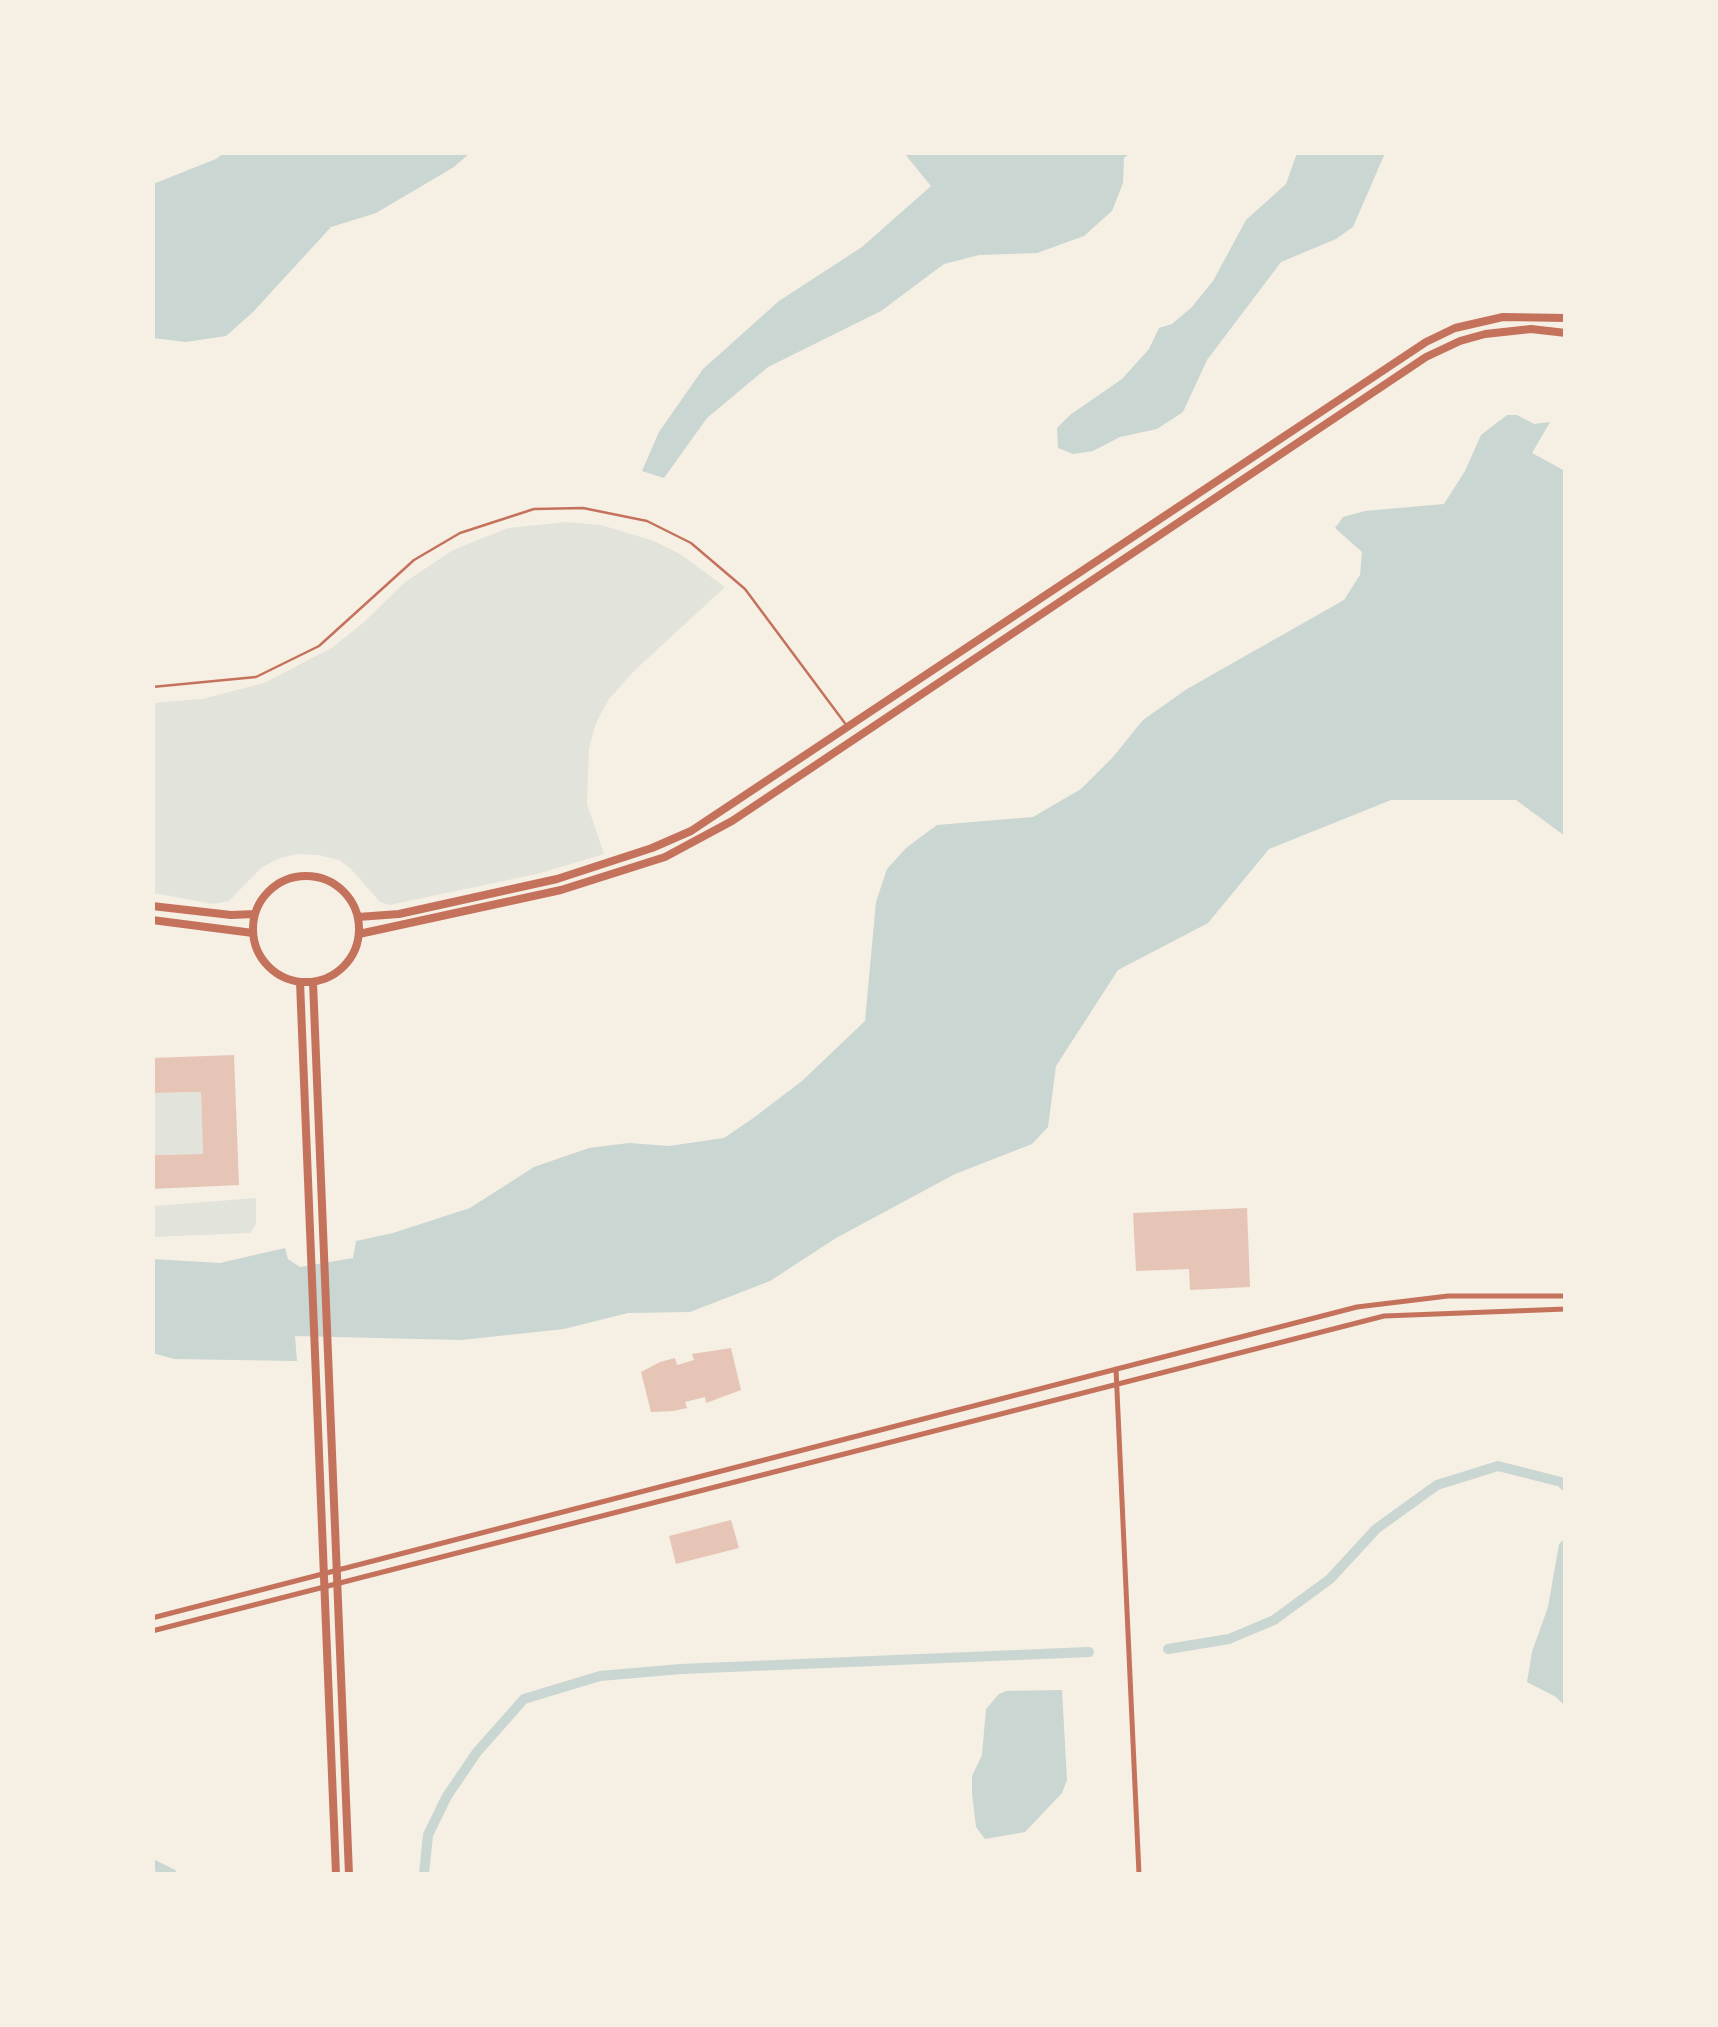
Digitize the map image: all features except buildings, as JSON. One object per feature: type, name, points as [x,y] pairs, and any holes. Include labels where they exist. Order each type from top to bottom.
[{"type":"street","points":[[358,917],[399,914],[596,868],[690,830],[1426,342],[1467,324],[1503,316],[1566,318]]},
{"type":"street","points":[[359,934],[560,890],[665,857],[779,790],[1426,357],[1485,334],[1531,329],[1566,332]]},
{"type":"street","points":[[848,728],[856,738]]},
{"type":"street","points":[[772,779],[779,790]]},
{"type":"street","points":[[305,876],[340,888],[358,917],[355,950],[346,964],[333,975],[313,982],[284,978],[270,968],[252,933],[255,914],[271,888],[287,879],[305,876]]},
{"type":"street","points":[[152,906],[255,914]]},
{"type":"street","points":[[152,920],[252,933]]},
{"type":"street","points":[[300,982],[336,1874]]},
{"type":"street","points":[[313,982],[348,1874]]},
{"type":"street","points":[[152,1618],[1358,1307],[1448,1296],[1566,1296]]},
{"type":"street","points":[[152,1631],[1384,1316],[1566,1310]]},
{"type":"street","points":[[1116,1369],[1139,1874]]},
{"type":"lane","points":[[152,687],[256,677],[319,646],[414,560],[460,533],[534,509],[582,508],[648,522],[691,543],[745,589],[848,728]]},
{"type":"shaded area","points":[[225,152],[470,153],[454,167],[376,213],[331,227],[226,336],[186,342],[153,338],[153,184]]},
{"type":"shaded area","points":[[904,153],[1130,153],[1124,158],[1123,183],[1112,211],[1084,236],[1037,253],[979,255],[944,264],[881,311],[768,367],[707,418],[664,478],[642,471],[659,432],[703,369],[779,301],[862,247],[931,186]]},
{"type":"shaded area","points":[[1297,153],[1385,153],[1353,227],[1336,239],[1281,262],[1207,360],[1183,412],[1157,429],[1120,437],[1093,451],[1073,454],[1058,448],[1057,428],[1122,379],[1149,349],[1159,328],[1172,324],[1192,307],[1213,281],[1246,220],[1286,184]]},
{"type":"shaded area","points":[[1507,415],[1517,415],[1534,424],[1550,422],[1532,453],[1565,471],[1565,836],[1516,800],[1391,800],[1269,849],[1208,923],[1118,970],[1056,1066],[1048,1127],[1032,1144],[955,1174],[836,1238],[770,1281],[690,1312],[628,1313],[564,1329],[461,1340],[295,1336],[297,1361],[174,1359],[153,1353],[152,1259],[220,1263],[285,1248],[288,1259],[300,1267],[353,1258],[356,1241],[470,1208],[534,1167],[589,1148],[629,1143],[669,1146],[724,1138],[752,1119],[802,1081],[865,1021],[876,902],[887,869],[906,848],[937,825],[1033,817],[1081,789],[1143,720],[1187,689],[1344,600],[1360,575],[1362,552],[1335,528],[1343,517],[1365,511],[1444,504],[1481,435]]},
{"type":"shaded area","points":[[567,522],[601,525],[654,541],[680,554],[725,587],[633,672],[609,699],[596,723],[589,748],[587,804],[604,854],[537,874],[389,905],[380,902],[339,860],[318,855],[297,854],[277,859],[261,868],[229,901],[213,904],[153,893],[153,703],[202,699],[264,683],[333,647],[405,582],[453,550],[508,528]]},
{"type":"shaded area","points":[[201,1092],[203,1154],[156,1155],[152,1093]]},
{"type":"shaded area","points":[[256,1198],[256,1224],[250,1233],[153,1237],[153,1206]]},
{"type":"shaded area","points":[[1565,1538],[1565,1706],[1527,1682],[1532,1652],[1548,1607],[1559,1544]]},
{"type":"shaded area","points":[[1062,1690],[1067,1780],[1062,1793],[1025,1832],[985,1839],[976,1827],[972,1776],[982,1755],[986,1709],[1006,1691]]},
{"type":"waterway","points":[[1168,1649],[1229,1639],[1274,1620],[1330,1579],[1376,1529],[1437,1485],[1498,1466],[1561,1482],[1566,1487]]},
{"type":"waterway","points":[[424,1874],[428,1835],[447,1796],[477,1752],[524,1699],[600,1676],[681,1669],[1089,1652]]},
{"type":"waterway","points":[[152,1864],[172,1874]]}]
